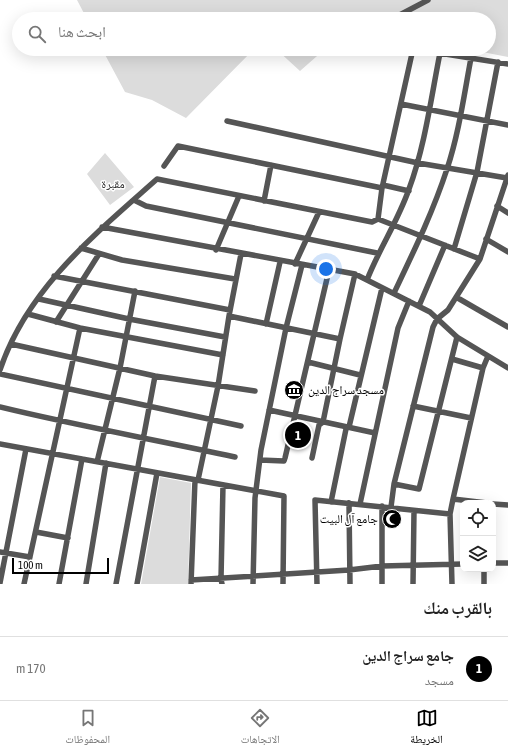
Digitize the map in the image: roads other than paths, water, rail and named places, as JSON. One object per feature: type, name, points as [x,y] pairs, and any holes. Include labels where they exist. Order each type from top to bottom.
[{"type":"street","points":[[405,12],[428,0]]},
{"type":"street","points":[[378,219],[382,186],[411,56]]},
{"type":"street","points":[[366,280],[377,253],[409,191],[418,163],[439,56]]},
{"type":"street","points":[[459,56],[508,64]]},
{"type":"street","points":[[394,293],[421,236],[447,168],[460,115],[471,58]]},
{"type":"street","points":[[454,249],[477,172],[498,62]]},
{"type":"street","points":[[401,104],[508,125]]},
{"type":"street","points":[[227,121],[418,163],[508,177],[480,259],[448,310],[437,319],[433,327],[412,406],[394,484],[391,507]]},
{"type":"street","points":[[164,166],[178,146],[409,191]]},
{"type":"street","points":[[264,201],[271,165]]},
{"type":"street","points":[[0,370],[11,344],[28,314],[54,276],[102,227],[157,179],[372,222],[378,219],[480,259]]},
{"type":"street","points":[[216,250],[239,196]]},
{"type":"street","points":[[134,200],[146,206],[377,253]]},
{"type":"street","points":[[497,206],[508,213]]},
{"type":"street","points":[[295,264],[319,212]]},
{"type":"street","points":[[102,227],[280,262],[355,274],[419,306],[458,337],[508,368]]},
{"type":"street","points":[[486,239],[508,252]]},
{"type":"street","points":[[419,306],[445,245]]},
{"type":"street","points":[[81,248],[122,260],[235,279]]},
{"type":"street","points":[[56,322],[100,254]]},
{"type":"street","points":[[241,254],[229,313],[218,386],[196,480],[191,582],[221,581],[253,575],[349,570],[382,566],[460,564]]},
{"type":"street","points":[[266,324],[280,262]]},
{"type":"street","points":[[253,584],[255,498],[260,460],[286,328],[302,265]]},
{"type":"street","points":[[260,460],[284,461],[329,270]]},
{"type":"street","points":[[312,458],[319,425],[323,422],[355,274]]},
{"type":"street","points":[[54,276],[135,291],[229,313],[266,324],[340,339]]},
{"type":"street","points":[[331,502],[346,429],[349,427],[382,288]]},
{"type":"street","points":[[97,462],[120,368],[135,291]]},
{"type":"street","points":[[456,297],[508,327]]},
{"type":"street","points":[[39,299],[129,319],[226,337]]},
{"type":"street","points":[[360,504],[398,328],[409,301]]},
{"type":"street","points":[[28,314],[80,328],[223,355]]},
{"type":"street","points":[[24,584],[80,328]]},
{"type":"street","points":[[394,484],[419,489],[458,337]]},
{"type":"street","points":[[11,344],[155,376],[255,392]]},
{"type":"street","points":[[452,584],[450,514],[483,368],[488,356]]},
{"type":"street","points":[[452,359],[483,368]]},
{"type":"street","points":[[308,362],[360,376]]},
{"type":"street","points":[[0,374],[112,400],[149,406],[241,426]]},
{"type":"street","points":[[116,584],[142,436],[155,376]]},
{"type":"street","points":[[412,406],[471,418]]},
{"type":"street","points":[[0,407],[60,421],[142,436],[235,457]]},
{"type":"street","points":[[270,410],[375,434]]},
{"type":"street","points":[[0,444],[284,496],[284,584]]},
{"type":"street","points":[[0,583],[3,552],[26,449]]},
{"type":"street","points":[[59,584],[82,459]]},
{"type":"street","points":[[86,584],[106,463]]},
{"type":"street","points":[[138,584],[158,473]]},
{"type":"street","points":[[221,581],[223,485]]},
{"type":"street","points":[[453,499],[460,500]]},
{"type":"street","points":[[317,584],[315,500],[450,514]]},
{"type":"street","points":[[350,503],[350,584]]},
{"type":"street","points":[[496,504],[508,505]]},
{"type":"street","points":[[382,506],[382,584]]},
{"type":"street","points":[[413,584],[414,511]]},
{"type":"street","points":[[36,532],[68,538]]},
{"type":"street","points":[[3,552],[30,557]]},
{"type":"street","points":[[496,563],[508,563]]},
{"type":"street","points":[[484,572],[484,584]]},
{"type":"place","name":"مسجد سراج الدين","points":[[294,390]]},
{"type":"place","name":"جامع سراج الدين","points":[[298,435]]},
{"type":"place","name":"جامع آل البيت","points":[[392,519]]},
{"type":"park label","name":"مقبرة","points":[[113,184]]}]
